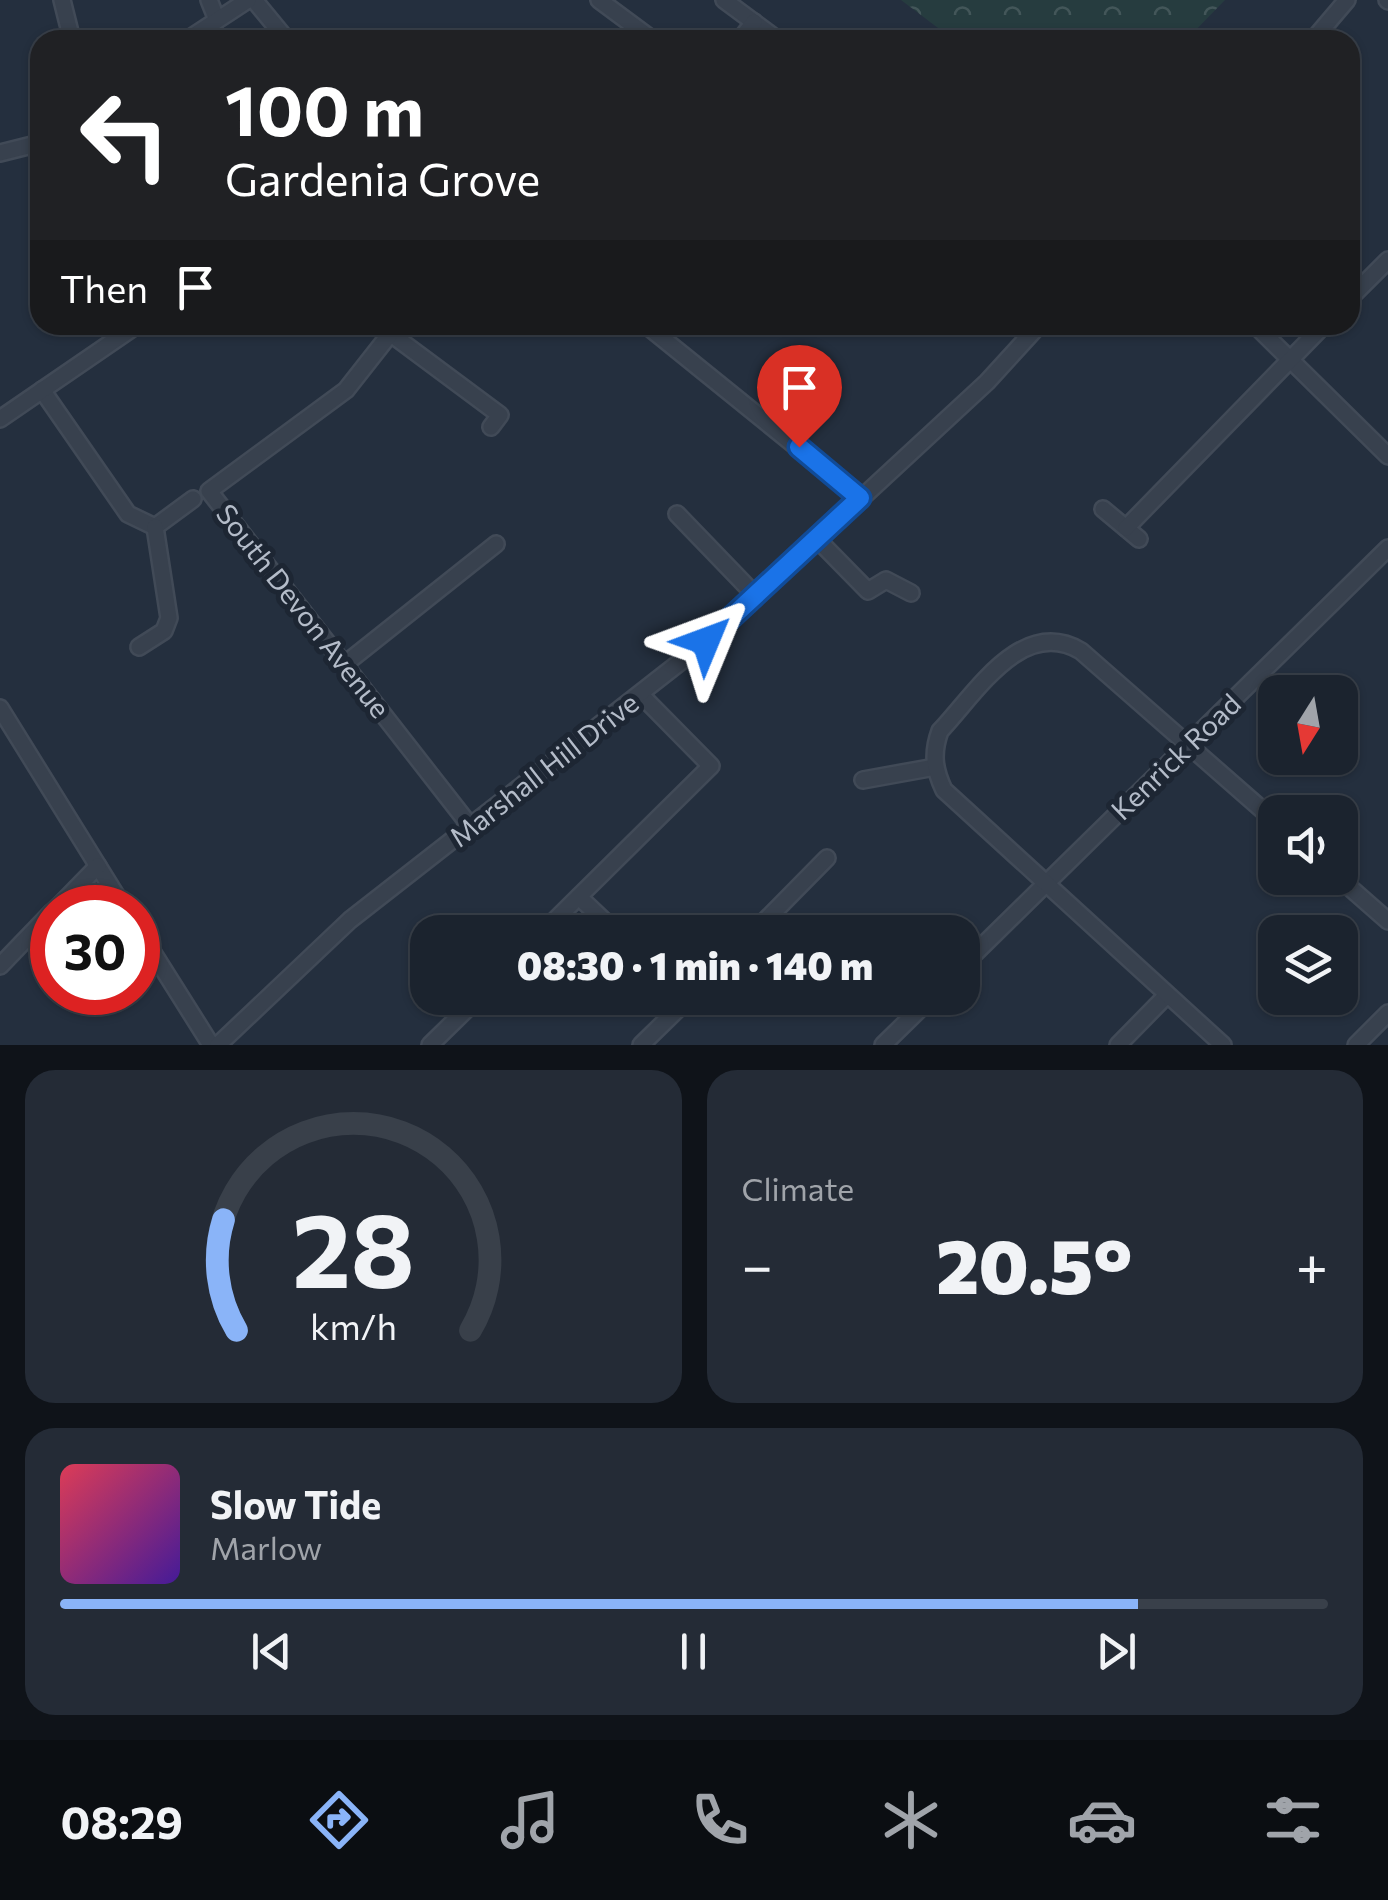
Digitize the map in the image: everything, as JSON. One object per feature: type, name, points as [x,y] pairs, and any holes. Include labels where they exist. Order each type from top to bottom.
[{"type":"street","points":[[62,0],[70,30]]},
{"type":"street","points":[[209,0],[217,20]]},
{"type":"street","points":[[202,30],[251,0],[278,30]]},
{"type":"street","points":[[600,0],[639,30]]},
{"type":"street","points":[[724,0],[765,30]]},
{"type":"street","points":[[1321,30],[1347,0]]},
{"type":"street","points":[[748,30],[754,22]]},
{"type":"street","points":[[0,153],[30,145]]},
{"type":"street","points":[[1360,288],[1388,260]]},
{"type":"street","points":[[0,419],[117,335]]},
{"type":"street","name":"South Devon Avenue","points":[[381,335],[346,390],[210,491],[472,827]]},
{"type":"street","points":[[393,335],[500,415],[491,428]]},
{"type":"street","points":[[658,335],[860,498]]},
{"type":"street","name":"Marshall Hill Drive","points":[[215,1045],[350,920],[641,694],[755,595],[987,382],[1030,335]]},
{"type":"street","points":[[1264,335],[1388,456]]},
{"type":"street","points":[[1126,528],[1314,335]]},
{"type":"street","points":[[42,390],[128,514],[155,527]]},
{"type":"street","points":[[155,527],[193,499]]},
{"type":"street","points":[[1103,509],[1139,539]]},
{"type":"street","points":[[678,514],[755,595]]},
{"type":"street","points":[[139,647],[164,631],[169,618],[155,527]]},
{"type":"street","points":[[815,537],[868,591],[886,580],[911,593]]},
{"type":"street","points":[[345,664],[496,544]]},
{"type":"street","name":"Kenrick Road","points":[[980,948],[1388,548]]},
{"type":"street","points":[[1223,1045],[944,790],[935,767],[940,731],[1011,655],[1044,640],[1082,651],[1258,806]]},
{"type":"street","points":[[561,915],[711,766],[641,694]]},
{"type":"street","points":[[0,708],[110,885]]},
{"type":"street","points":[[863,780],[935,767]]},
{"type":"street","points":[[771,915],[827,858]]},
{"type":"street","points":[[79,885],[98,866]]},
{"type":"street","points":[[1358,894],[1388,920]]},
{"type":"street","points":[[580,897],[599,915]]},
{"type":"street","points":[[0,966],[30,935]]},
{"type":"street","points":[[160,962],[215,1045]]},
{"type":"street","points":[[1118,1045],[1167,995]]},
{"type":"street","points":[[1356,1045],[1388,1014]]},
{"type":"street","points":[[430,1045],[461,1015]]},
{"type":"street","points":[[641,1045],[670,1015]]},
{"type":"street","points":[[882,1045],[913,1015]]},
{"type":"green space","points":[[901,0],[1225,0],[1196,30],[941,30]]},
{"type":"route","points":[[706,641],[860,498],[799,447]]}]
